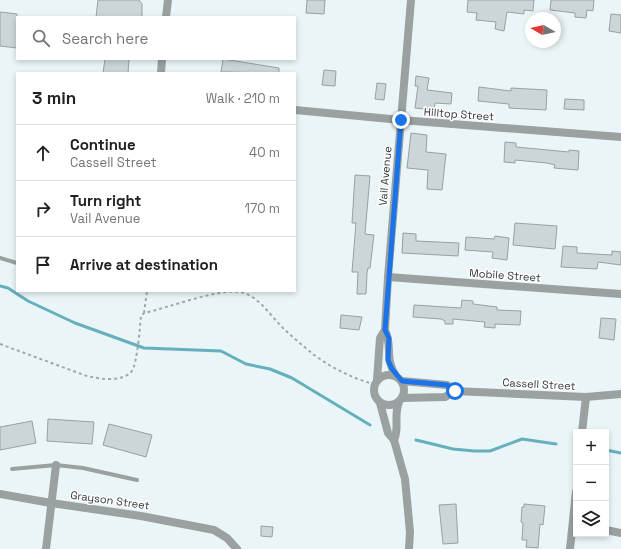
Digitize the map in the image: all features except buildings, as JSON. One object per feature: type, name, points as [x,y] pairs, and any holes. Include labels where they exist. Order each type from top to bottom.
[{"type":"street","points":[[166,16],[168,0]]},
{"type":"street","name":"Vail Avenue","points":[[376,383],[380,338],[385,330],[388,276],[411,0]]},
{"type":"street","points":[[161,72],[162,60]]},
{"type":"street","name":"Hilltop Street","points":[[296,110],[401,120],[621,137]]},
{"type":"street","name":"Mobile Street","points":[[388,276],[621,294]]},
{"type":"street","name":"Vail Avenue","points":[[385,330],[389,338],[388,360],[399,378]]},
{"type":"street","points":[[394,440],[398,432],[395,414],[405,389],[399,378],[386,374],[376,383],[375,395],[380,403],[388,433],[394,440],[405,479],[410,532],[409,549]]},
{"type":"street","name":"Cassell Street","points":[[399,378],[447,385],[455,391]]},
{"type":"street","name":"Cassell Street","points":[[400,400],[445,397],[455,391],[586,397],[621,394]]},
{"type":"street","points":[[582,429],[586,397]]},
{"type":"street","points":[[380,403],[390,405],[400,400]]},
{"type":"street","points":[[46,549],[56,465]]},
{"type":"street","name":"Grayson Street","points":[[0,494],[141,516],[216,531],[227,538],[237,549]]},
{"type":"street","points":[[570,549],[573,529]]},
{"type":"street","points":[[609,531],[621,533]]},
{"type":"lane","points":[[0,258],[16,263]]},
{"type":"lane","points":[[12,469],[56,465],[83,468],[137,480]]},
{"type":"path","points":[[0,344],[71,372],[92,377],[110,378],[126,376],[131,371],[135,362],[140,323],[144,313],[147,292]]},
{"type":"path","points":[[144,313],[228,292],[244,293],[254,298],[297,340],[320,359],[356,379],[376,383]]},
{"type":"waterway","points":[[0,286],[8,288],[28,301],[75,323],[144,348],[221,351],[246,364],[270,369],[292,378],[370,425]]},
{"type":"waterway","points":[[416,440],[453,449],[474,451],[490,451],[522,439],[556,444]]},
{"type":"waterway","points":[[609,451],[621,453]]},
{"type":"route","points":[[401,120],[385,330],[389,338],[388,360],[396,376],[402,381],[447,385],[455,391]]}]
